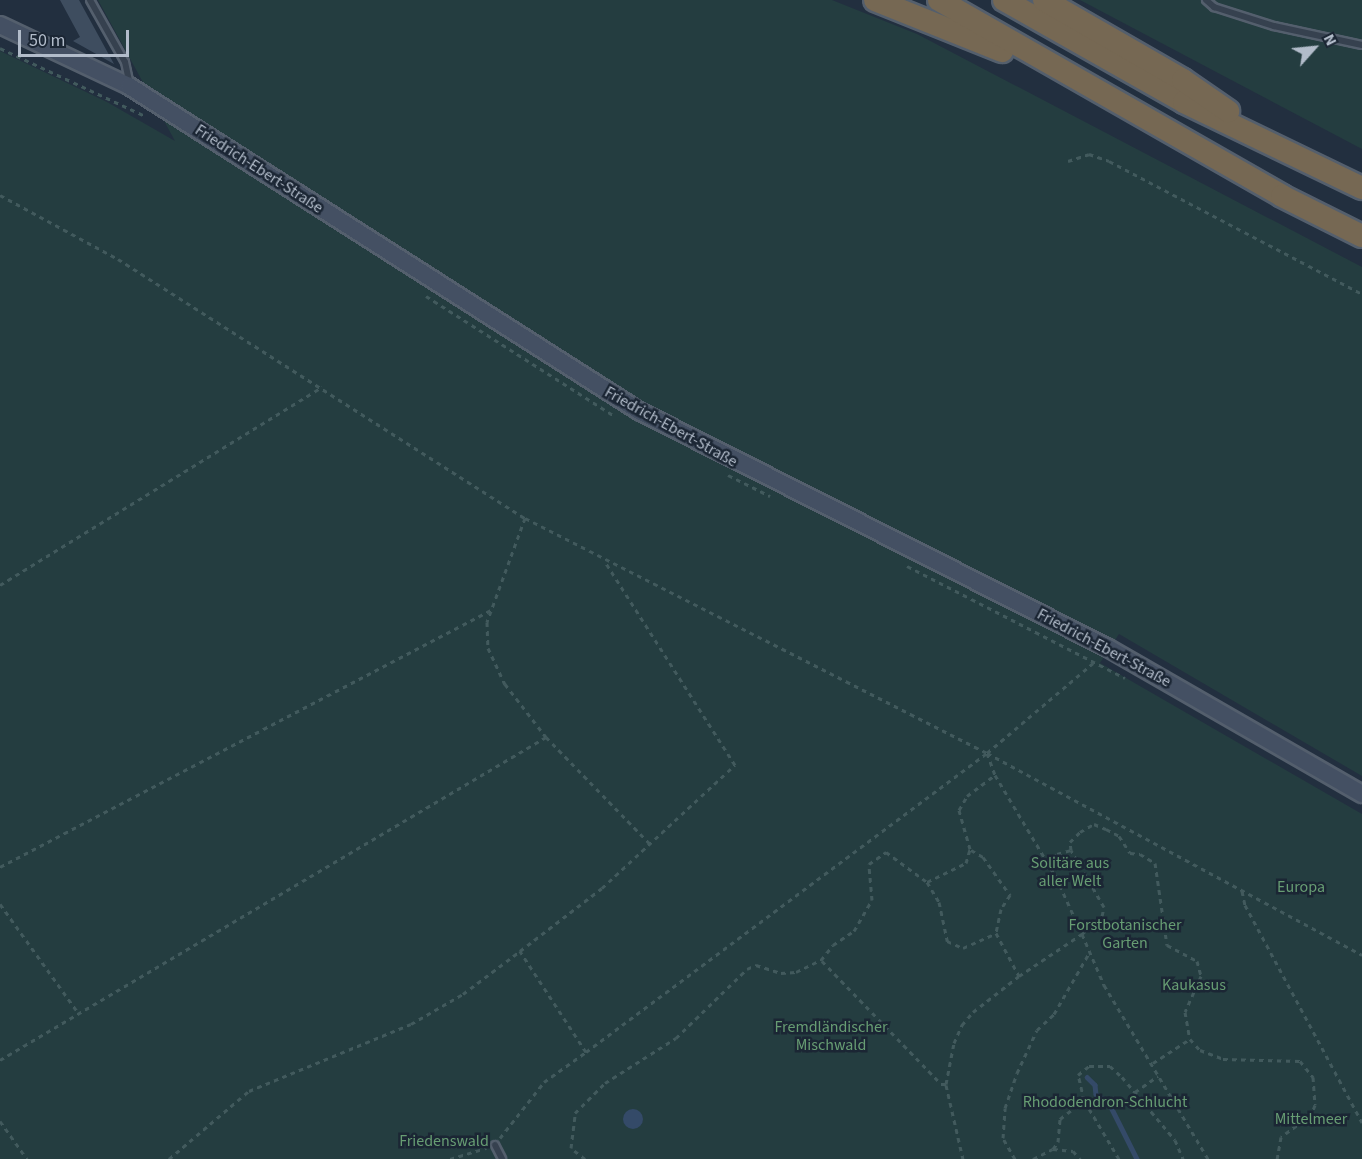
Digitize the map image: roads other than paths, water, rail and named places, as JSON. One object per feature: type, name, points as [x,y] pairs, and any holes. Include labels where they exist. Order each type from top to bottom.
[{"type":"highway","points":[[875,0],[1060,72]]},
{"type":"highway","points":[[939,0],[1060,72],[1362,236]]},
{"type":"highway","points":[[1004,0],[1184,102],[1362,188]]},
{"type":"highway","points":[[1044,0],[1183,80],[1269,144]]},
{"type":"main road","name":"Friedrich-Ebert-Straße","points":[[0,25],[129,86],[639,411],[1108,648],[1362,794]]},
{"type":"lane","points":[[90,0],[125,62],[131,80],[129,86]]},
{"type":"lane","points":[[1206,0],[1214,7],[1274,26],[1362,45]]},
{"type":"lane","points":[[495,1145],[502,1159]]},
{"type":"water","points":[[633,1109],[640,1112],[643,1119],[640,1126],[633,1129],[626,1126],[623,1119],[626,1112]]},
{"type":"waterway","points":[[1087,1077],[1095,1085],[1096,1094],[1109,1103],[1137,1159]]},
{"type":"park label","name":"Solitäre aus aller Welt","points":[[1070,872]]},
{"type":"park label","name":"Europa","points":[[1301,887]]},
{"type":"park label","name":"Forstbotanischer Garten","points":[[1125,934]]},
{"type":"park label","name":"Kaukasus","points":[[1194,985]]},
{"type":"park label","name":"Fremdländischer Mischwald","points":[[831,1036]]},
{"type":"park label","name":"Rhododendron-Schlucht","points":[[1105,1102]]},
{"type":"park label","name":"Mittelmeer","points":[[1311,1119]]},
{"type":"park label","name":"Friedenswald","points":[[444,1141]]}]
